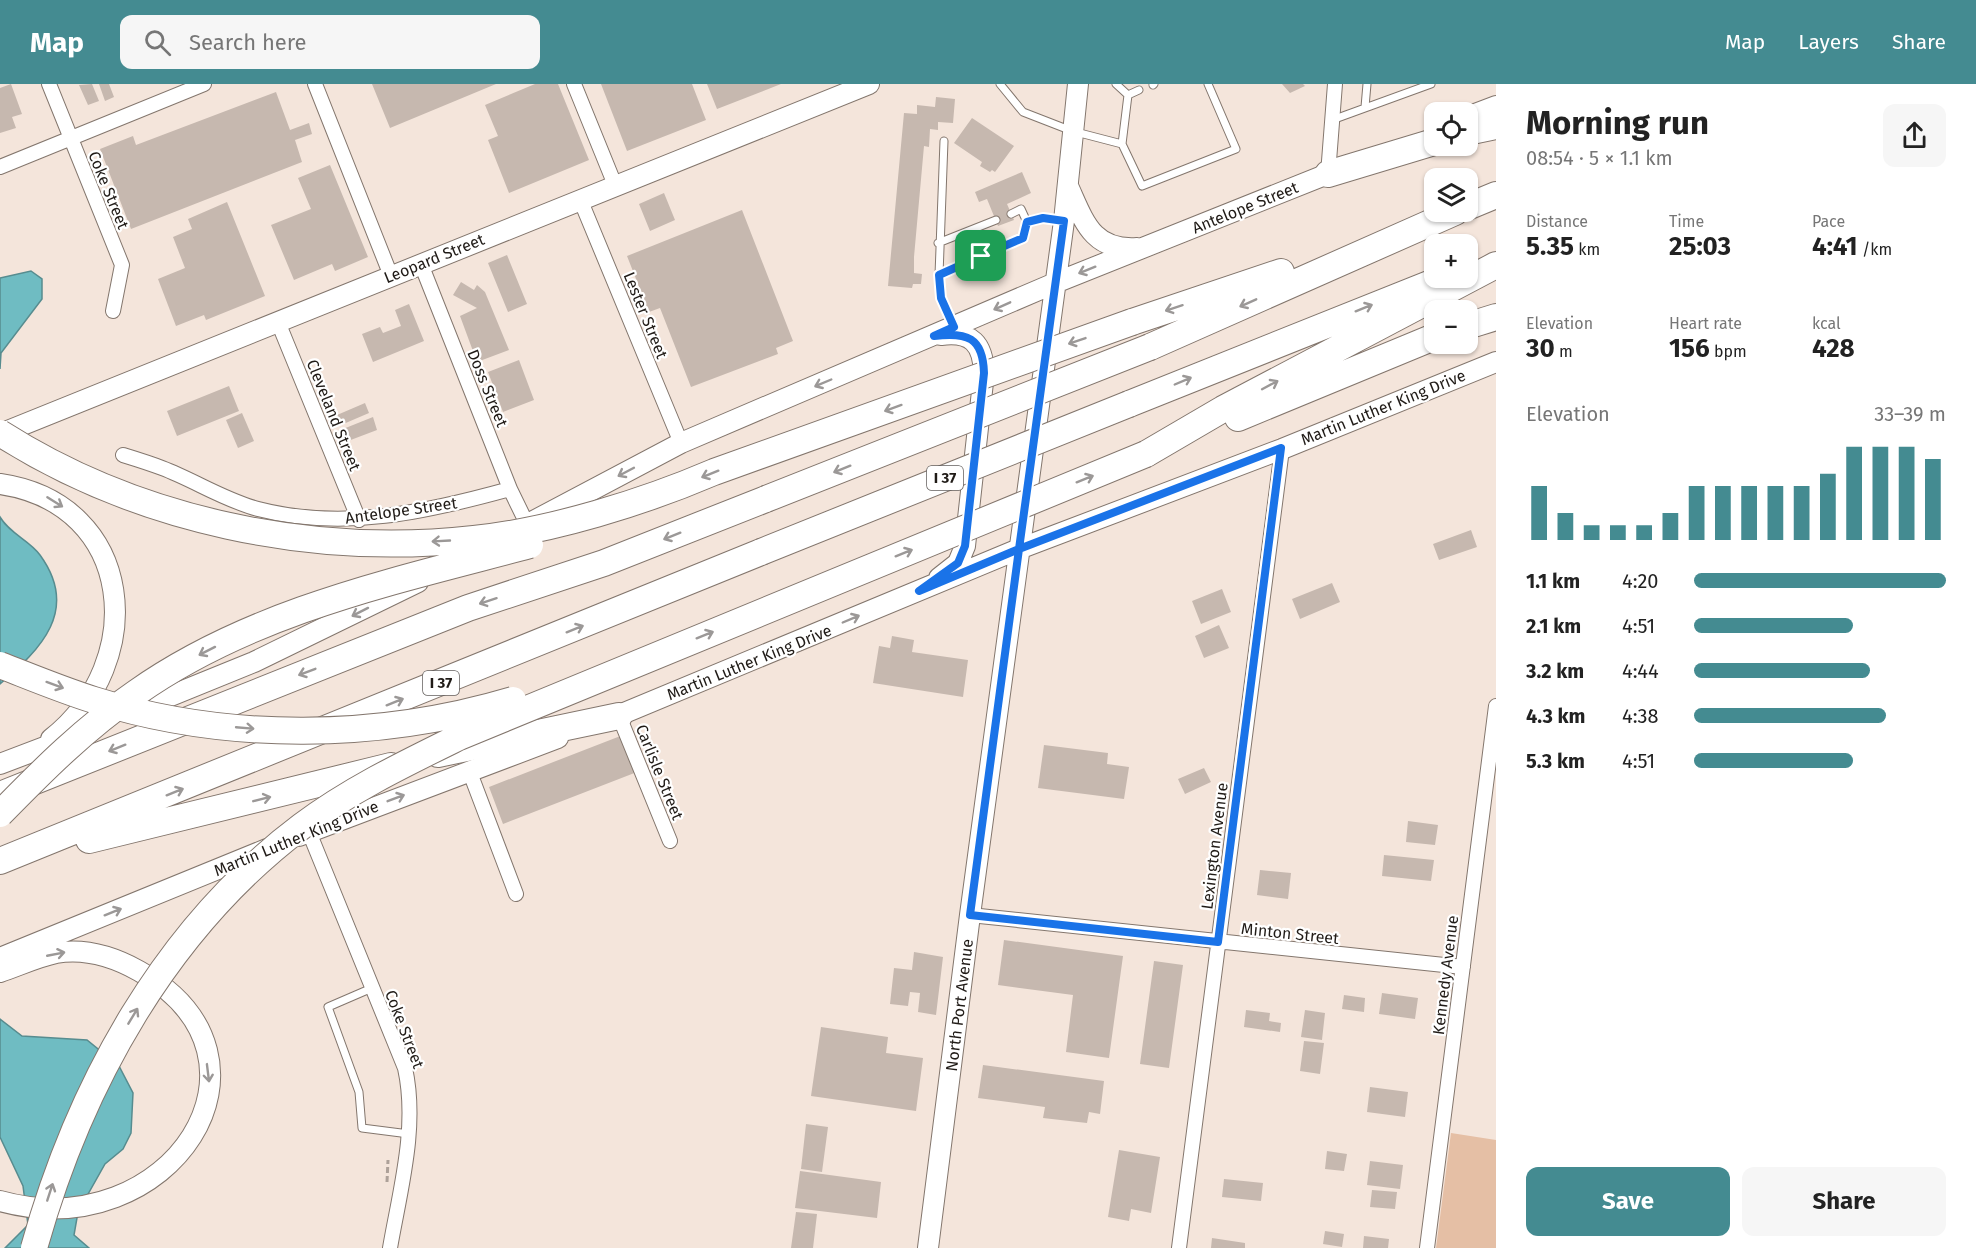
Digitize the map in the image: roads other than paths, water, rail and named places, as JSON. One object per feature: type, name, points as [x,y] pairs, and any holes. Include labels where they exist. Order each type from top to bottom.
[{"type":"highway","points":[[1478,130],[1496,126]]},
{"type":"highway","points":[[1328,174],[1424,145]]},
{"type":"highway","points":[[1478,202],[1496,195]]},
{"type":"highway","points":[[0,795],[468,608],[604,563],[1150,347],[1429,222]]},
{"type":"highway","points":[[0,814],[60,752],[136,693],[205,652],[320,603],[538,543],[600,523],[714,472],[1132,322],[1409,230]]},
{"type":"highway","points":[[1478,265],[1496,258]]},
{"type":"highway","points":[[1146,454],[1223,409],[1496,265]]},
{"type":"highway","name":"I 37","points":[[0,861],[1424,286]]},
{"type":"highway","points":[[1478,323],[1496,317]]},
{"type":"highway","points":[[34,1248],[50,1190],[104,1064],[173,957],[226,894],[301,827],[370,780],[459,737],[585,687],[650,657],[1424,341]]},
{"type":"highway","points":[[0,434],[32,454],[132,498],[178,514],[236,528],[314,539],[400,543],[475,539],[535,529],[663,494]]},
{"type":"highway","points":[[0,665],[95,700],[174,718],[244,729],[298,731],[368,728],[423,722],[484,709],[650,657]]},
{"type":"highway","points":[[38,846],[99,838],[464,747],[619,716]]},
{"type":"main road","name":"Leopard Street","points":[[0,434],[869,84]]},
{"type":"main road","name":"North Port Avenue","points":[[928,1248],[970,915],[1064,221],[1078,84]]},
{"type":"main road","points":[[1478,113],[1496,106]]},
{"type":"main road","name":"Antelope Street","points":[[28,754],[254,662],[451,566],[681,443],[1055,283],[1424,135]]},
{"type":"main road","points":[[1068,186],[1083,219],[1096,237],[1122,249],[1146,247]]},
{"type":"main road","points":[[919,591],[958,563],[965,546],[984,373],[984,355],[977,344],[964,335],[934,336]]},
{"type":"main road","name":"Martin Luther King Drive","points":[[0,958],[309,832],[619,716],[1019,549],[1496,362]]},
{"type":"main road","points":[[0,484],[44,495],[77,518],[88,530],[106,561],[116,601],[112,646],[98,684],[82,708],[62,730],[28,754],[0,764]]},
{"type":"main road","points":[[0,972],[55,953],[96,954],[124,963],[153,979],[187,1014],[200,1039],[209,1072],[209,1108],[204,1131],[189,1160],[152,1199]]},
{"type":"main road","points":[[0,1201],[22,1213],[47,1221],[79,1225]]},
{"type":"street","name":"Coke Street","points":[[49,84],[122,265],[113,311]]},
{"type":"street","points":[[0,167],[204,84]]},
{"type":"street","points":[[315,84],[392,276]]},
{"type":"street","points":[[574,84],[615,185]]},
{"type":"street","points":[[1328,174],[1335,84]]},
{"type":"street","name":"Lester Street","points":[[580,199],[681,443]]},
{"type":"street","name":"Doss Street","points":[[420,264],[510,489],[527,524]]},
{"type":"street","name":"Cleveland Street","points":[[278,322],[359,520]]},
{"type":"street","name":"Lexington Avenue","points":[[1179,1248],[1281,448]]},
{"type":"street","name":"Antelope Street","points":[[123,454],[162,468],[226,498],[293,516],[359,520],[465,502],[510,489]]},
{"type":"street","name":"Kennedy Avenue","points":[[1427,1248],[1463,966],[1492,774],[1496,706]]},
{"type":"street","name":"Carlisle Street","points":[[619,716],[670,841]]},
{"type":"street","points":[[469,771],[516,894]]},
{"type":"street","name":"Coke Street","points":[[309,832],[405,1068],[409,1089],[409,1134],[390,1248]]},
{"type":"street","name":"Minton Street","points":[[970,915],[1463,966]]},
{"type":"lane","points":[[1000,84],[1023,112],[1072,131],[1122,144]]},
{"type":"lane","points":[[1116,84],[1128,95]]},
{"type":"lane","points":[[1128,95],[1122,144],[1142,186],[1236,148],[1208,84]]},
{"type":"lane","points":[[1365,107],[1367,84]]},
{"type":"lane","points":[[1332,120],[1409,88],[1431,84]]},
{"type":"lane","points":[[1128,95],[1138,90]]},
{"type":"lane","points":[[944,141],[938,243],[939,275],[941,298],[954,327]]},
{"type":"lane","points":[[939,275],[1023,238],[1027,222],[1021,209],[1011,214]]},
{"type":"lane","points":[[1027,222],[1043,218],[1064,221]]},
{"type":"lane","points":[[938,243],[996,220]]},
{"type":"lane","points":[[372,988],[328,1007],[359,1092],[362,1128],[409,1134]]},
{"type":"water","points":[[31,271],[42,279],[42,299],[1,353],[0,369],[0,278]]},
{"type":"water","points":[[0,517],[40,555],[51,575],[56,593],[56,611],[41,642],[29,657],[0,684]]},
{"type":"water","points":[[0,1019],[22,1036],[87,1040],[119,1066],[133,1093],[131,1133],[123,1149],[105,1164],[78,1212],[74,1235],[89,1248],[5,1248],[28,1225],[23,1186],[0,1137]]}]
